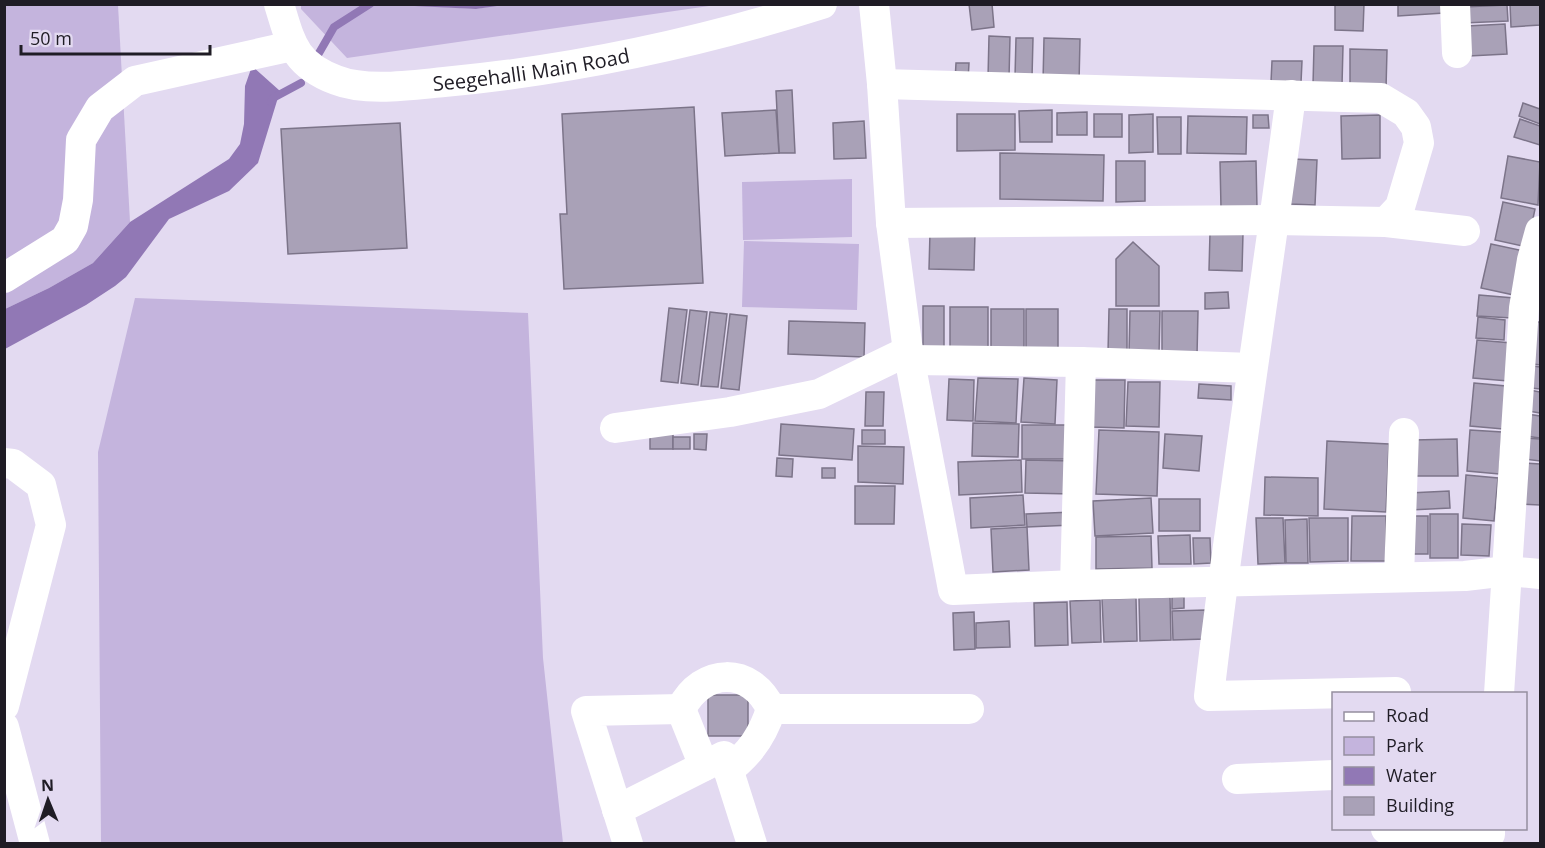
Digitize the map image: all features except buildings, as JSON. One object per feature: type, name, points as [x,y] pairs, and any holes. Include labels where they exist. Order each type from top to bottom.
[{"type":"street","name":"Seegehalli Main Road","points":[[279,4],[291,46],[306,64],[336,81],[375,87],[505,76],[645,51],[764,23],[822,4]]},
{"type":"street","points":[[874,4],[891,223],[908,356],[953,590],[1466,576],[1507,571],[1540,574]]},
{"type":"street","points":[[1455,4],[1457,53]]},
{"type":"street","points":[[4,278],[64,240],[73,226],[78,200],[81,140],[100,108],[135,81],[291,46]]},
{"type":"street","points":[[882,84],[1381,98],[1406,113],[1416,127],[1419,143],[1400,207],[1386,222]]},
{"type":"street","points":[[1291,95],[1222,582],[1209,696],[1332,693]]},
{"type":"street","points":[[891,223],[1275,220],[1386,222],[1465,231]]},
{"type":"street","points":[[1499,692],[1524,308],[1532,260],[1540,231]]},
{"type":"street","points":[[615,428],[730,412],[819,394],[908,356],[1252,368]]},
{"type":"street","points":[[1075,585],[1082,362]]},
{"type":"street","points":[[1399,577],[1404,433]]},
{"type":"street","points":[[4,463],[13,464],[41,484],[51,525],[4,706]]},
{"type":"street","points":[[617,810],[746,756],[760,738],[771,709],[767,699],[750,683],[729,677],[710,680],[695,689],[681,709]]},
{"type":"street","points":[[681,709],[716,768],[752,843]]},
{"type":"street","points":[[628,843],[586,711],[681,709]]},
{"type":"street","points":[[771,709],[969,709]]},
{"type":"street","points":[[4,727],[35,843]]},
{"type":"street","points":[[1237,779],[1332,775]]},
{"type":"street","points":[[1407,830],[1490,834],[1490,830]]},
{"type":"green space","points":[[394,4],[476,9],[504,4],[716,5],[347,58],[301,9],[301,5]]},
{"type":"green space","points":[[5,5],[118,5],[130,222],[93,263],[5,309]]},
{"type":"green space","points":[[852,179],[852,237],[743,240],[742,182]]},
{"type":"green space","points":[[744,241],[859,244],[857,310],[742,307]]},
{"type":"green space","points":[[135,298],[528,313],[543,658],[563,843],[101,843],[98,452]]},
{"type":"water","points":[[394,5],[504,5],[476,9]]},
{"type":"water","points":[[252,66],[280,91],[258,163],[229,191],[169,219],[126,277],[115,286],[86,305],[5,349],[5,309],[93,263],[130,222],[229,159],[240,144],[244,124],[245,86]]},
{"type":"waterway","points":[[315,60],[334,27],[370,4]]},
{"type":"waterway","points":[[271,102],[273,98],[301,83]]}]
